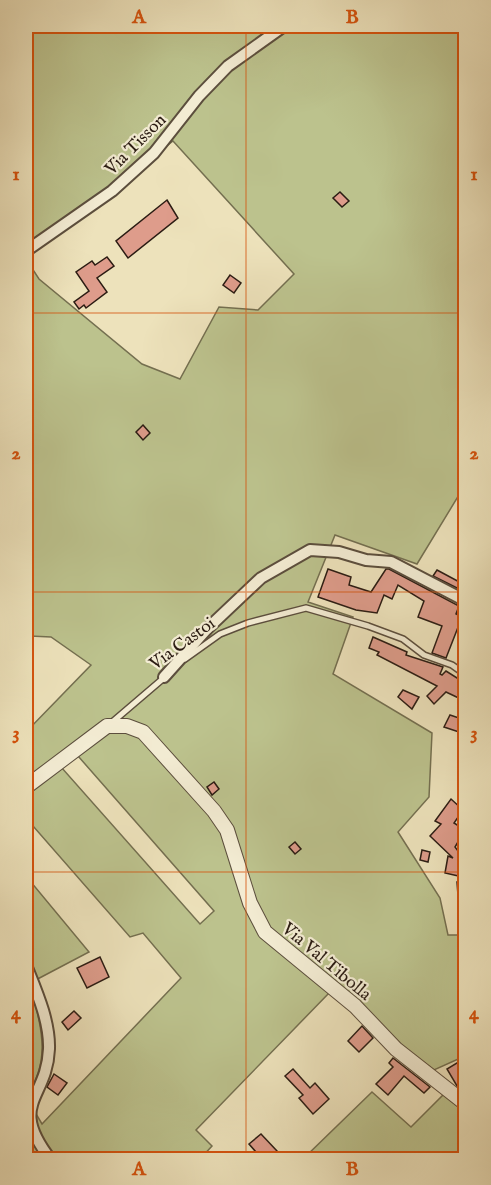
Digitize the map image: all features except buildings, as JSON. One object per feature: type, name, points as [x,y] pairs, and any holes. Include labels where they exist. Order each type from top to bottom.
[{"type":"street","name":"Via Tisson","points":[[26,251],[112,191],[162,144],[199,96],[228,66],[284,26]]},
{"type":"street","name":"Via Castoi","points":[[164,677],[207,629],[261,578],[310,550],[339,552],[366,560],[391,562],[465,601]]},
{"type":"street","name":"Via Castoi","points":[[26,787],[107,726]]},
{"type":"street","name":"Via Val Tibolla","points":[[107,726],[127,726],[143,732],[214,811],[227,830],[236,851],[254,913],[273,942],[355,1006],[391,1045],[465,1104]]},
{"type":"street","points":[[26,965],[39,998],[49,1047],[47,1061],[32,1102],[30,1119],[36,1137],[51,1160]]},
{"type":"lane","name":"Via Castoi","points":[[107,726],[164,677],[220,634],[249,623],[306,608],[403,639],[424,655],[452,665],[465,675]]},
{"type":"green space","points":[[26,26],[465,26],[465,485],[417,564],[335,535],[308,602],[353,617],[333,674],[432,733],[429,797],[398,832],[440,898],[448,935],[465,935],[465,1056],[434,1070],[330,992],[196,1130],[212,1146],[200,1159],[26,1159],[26,1097],[42,1124],[181,978],[143,933],[130,937],[26,818],[26,732],[91,665],[51,637],[30,636],[26,641],[26,259],[39,279],[142,364],[180,379],[219,307],[258,310],[294,274],[173,141],[26,257]],"holes":[[[78,756],[214,911],[200,924],[61,767]]]},
{"type":"green space","points":[[26,876],[89,952],[30,983],[42,1041],[42,1055],[34,1083],[26,1097]]},
{"type":"green space","points":[[372,1092],[411,1127],[445,1093],[465,1108],[465,1159],[302,1160]]}]
